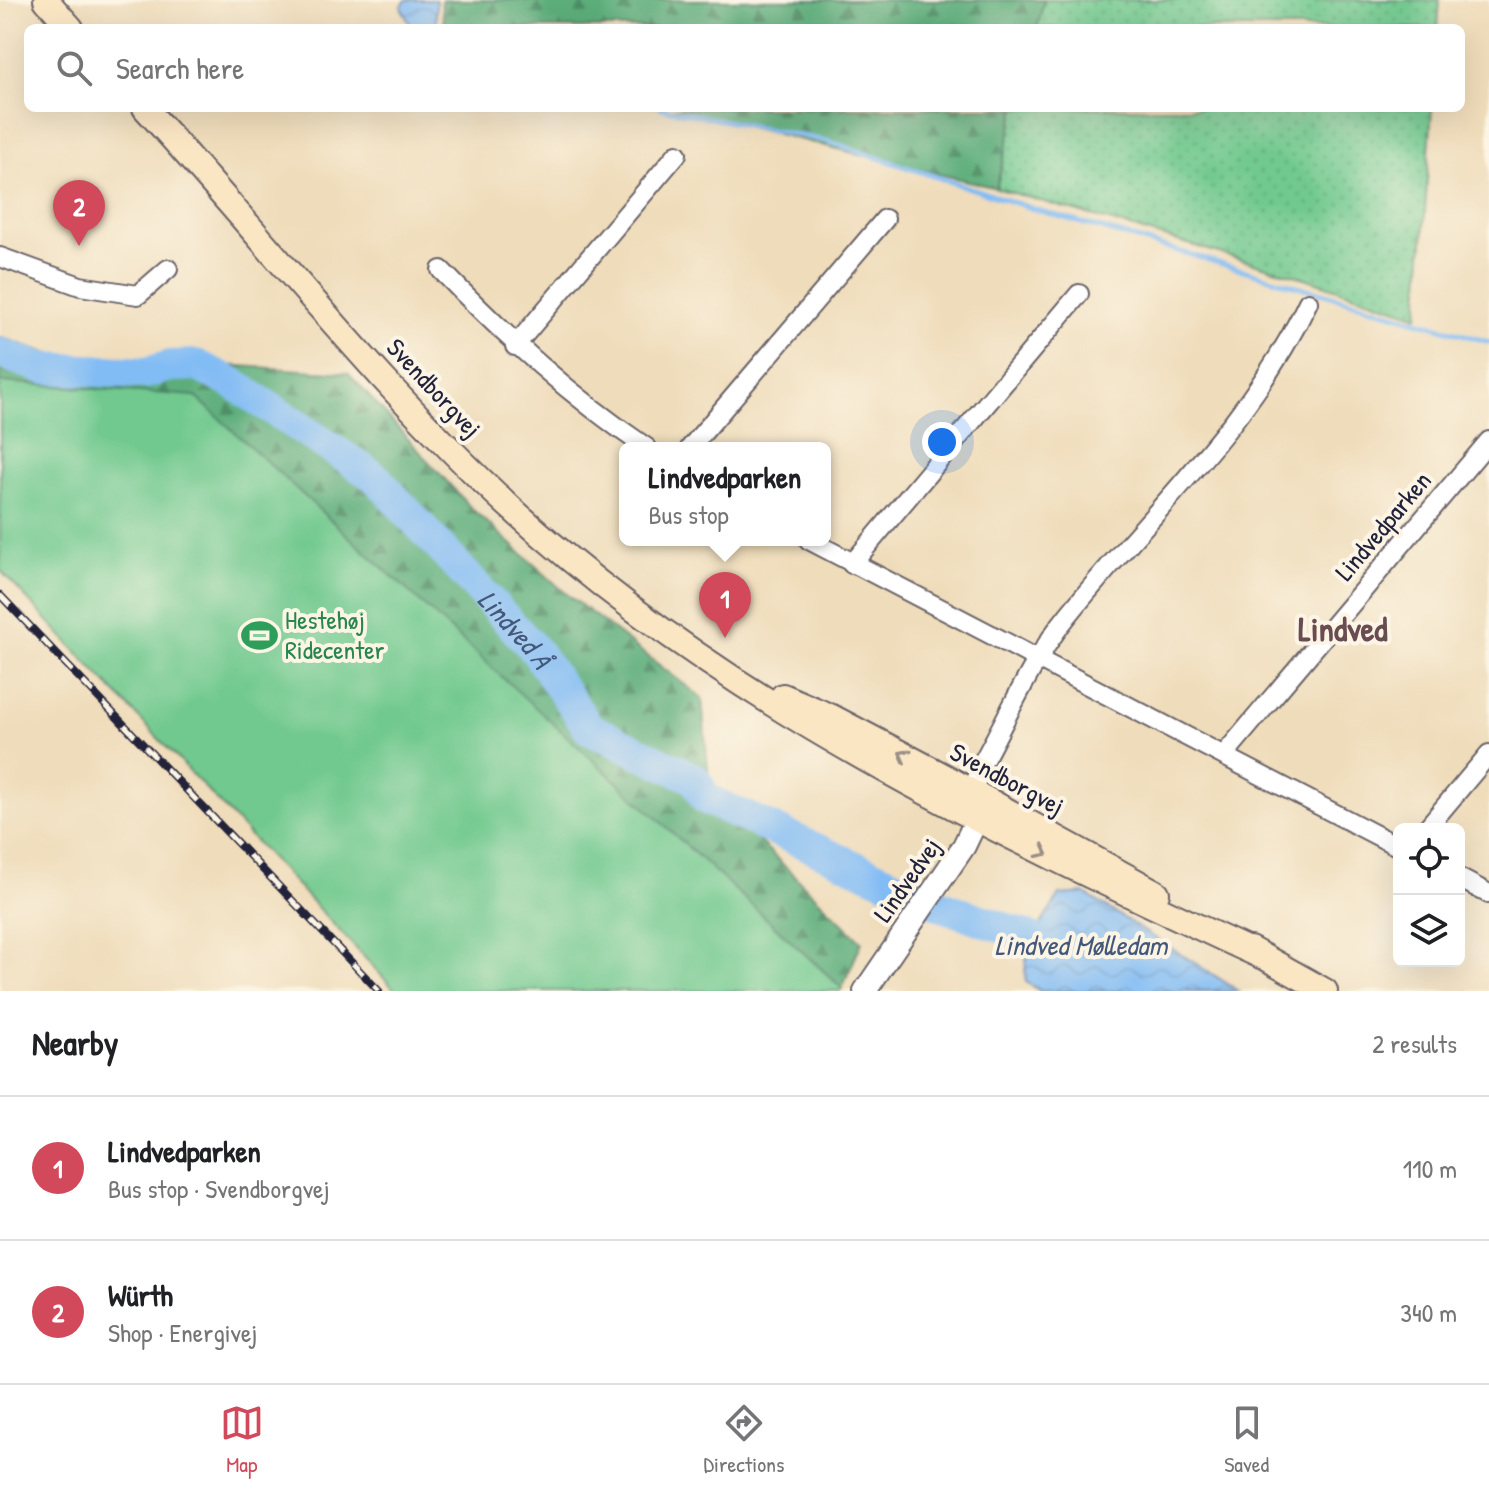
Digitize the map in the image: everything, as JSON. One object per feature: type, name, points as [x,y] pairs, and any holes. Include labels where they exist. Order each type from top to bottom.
[{"type":"main road","points":[[46,0],[67,24]]},
{"type":"main road","name":"Svendborgvej","points":[[149,112],[382,374],[510,507],[643,617],[717,670],[832,717],[973,805],[1107,863],[1325,991]]},
{"type":"street","points":[[515,346],[677,154]]},
{"type":"street","points":[[695,442],[885,219]]},
{"type":"street","points":[[0,257],[80,286],[138,295],[168,269]]},
{"type":"street","points":[[441,270],[515,346],[593,412],[638,442]]},
{"type":"street","points":[[852,564],[1079,294]]},
{"type":"street","points":[[973,805],[980,767],[1066,617],[1248,405],[1284,351],[1308,302]]},
{"type":"street","name":"Lindvedparken","points":[[1224,755],[1489,441]]},
{"type":"street","points":[[820,546],[1393,844]]},
{"type":"street","points":[[1431,823],[1489,754]]},
{"type":"street","name":"Lindvedvej","points":[[865,991],[971,834],[973,805]]},
{"type":"street","points":[[1465,881],[1489,894]]},
{"type":"green space","points":[[441,0],[1044,0],[1038,24],[444,24]]},
{"type":"green space","points":[[1044,0],[1440,0],[1438,24],[1038,24]]},
{"type":"green space","points":[[688,112],[1015,112],[996,188]]},
{"type":"green space","points":[[1015,112],[1432,112],[1418,316],[1308,279],[996,188]]},
{"type":"green space","points":[[0,337],[50,354],[348,373],[472,509],[568,595],[702,698],[710,793],[862,942],[842,988],[195,397],[0,382]]},
{"type":"green space","name":"Hestehøj Ridecenter","points":[[0,382],[195,396],[842,988],[840,991],[396,991],[0,570]]},
{"type":"water","points":[[406,0],[436,0],[436,24],[410,24],[401,7]]},
{"type":"water","name":"Lindved Mølledam","points":[[1084,893],[1239,991],[1040,991],[1026,982],[1025,969],[1034,936],[1060,895]]},
{"type":"waterway","points":[[681,112],[827,141],[1034,209],[1489,342]]},
{"type":"waterway","name":"Lindved Å","points":[[0,353],[43,368],[146,373],[170,366],[196,365],[231,382],[375,477],[534,649],[589,728],[695,779],[706,799],[942,906],[1032,938]]},
{"type":"railway","points":[[0,595],[379,991]]},
{"type":"place","name":"Würth","points":[[79,246]]},
{"type":"place","name":"Hestehøj Ridecenter","points":[[259,635]]},
{"type":"place","name":"Lindvedparken","points":[[725,638]]},
{"type":"district","name":"Lindved","points":[[1343,629]]}]
